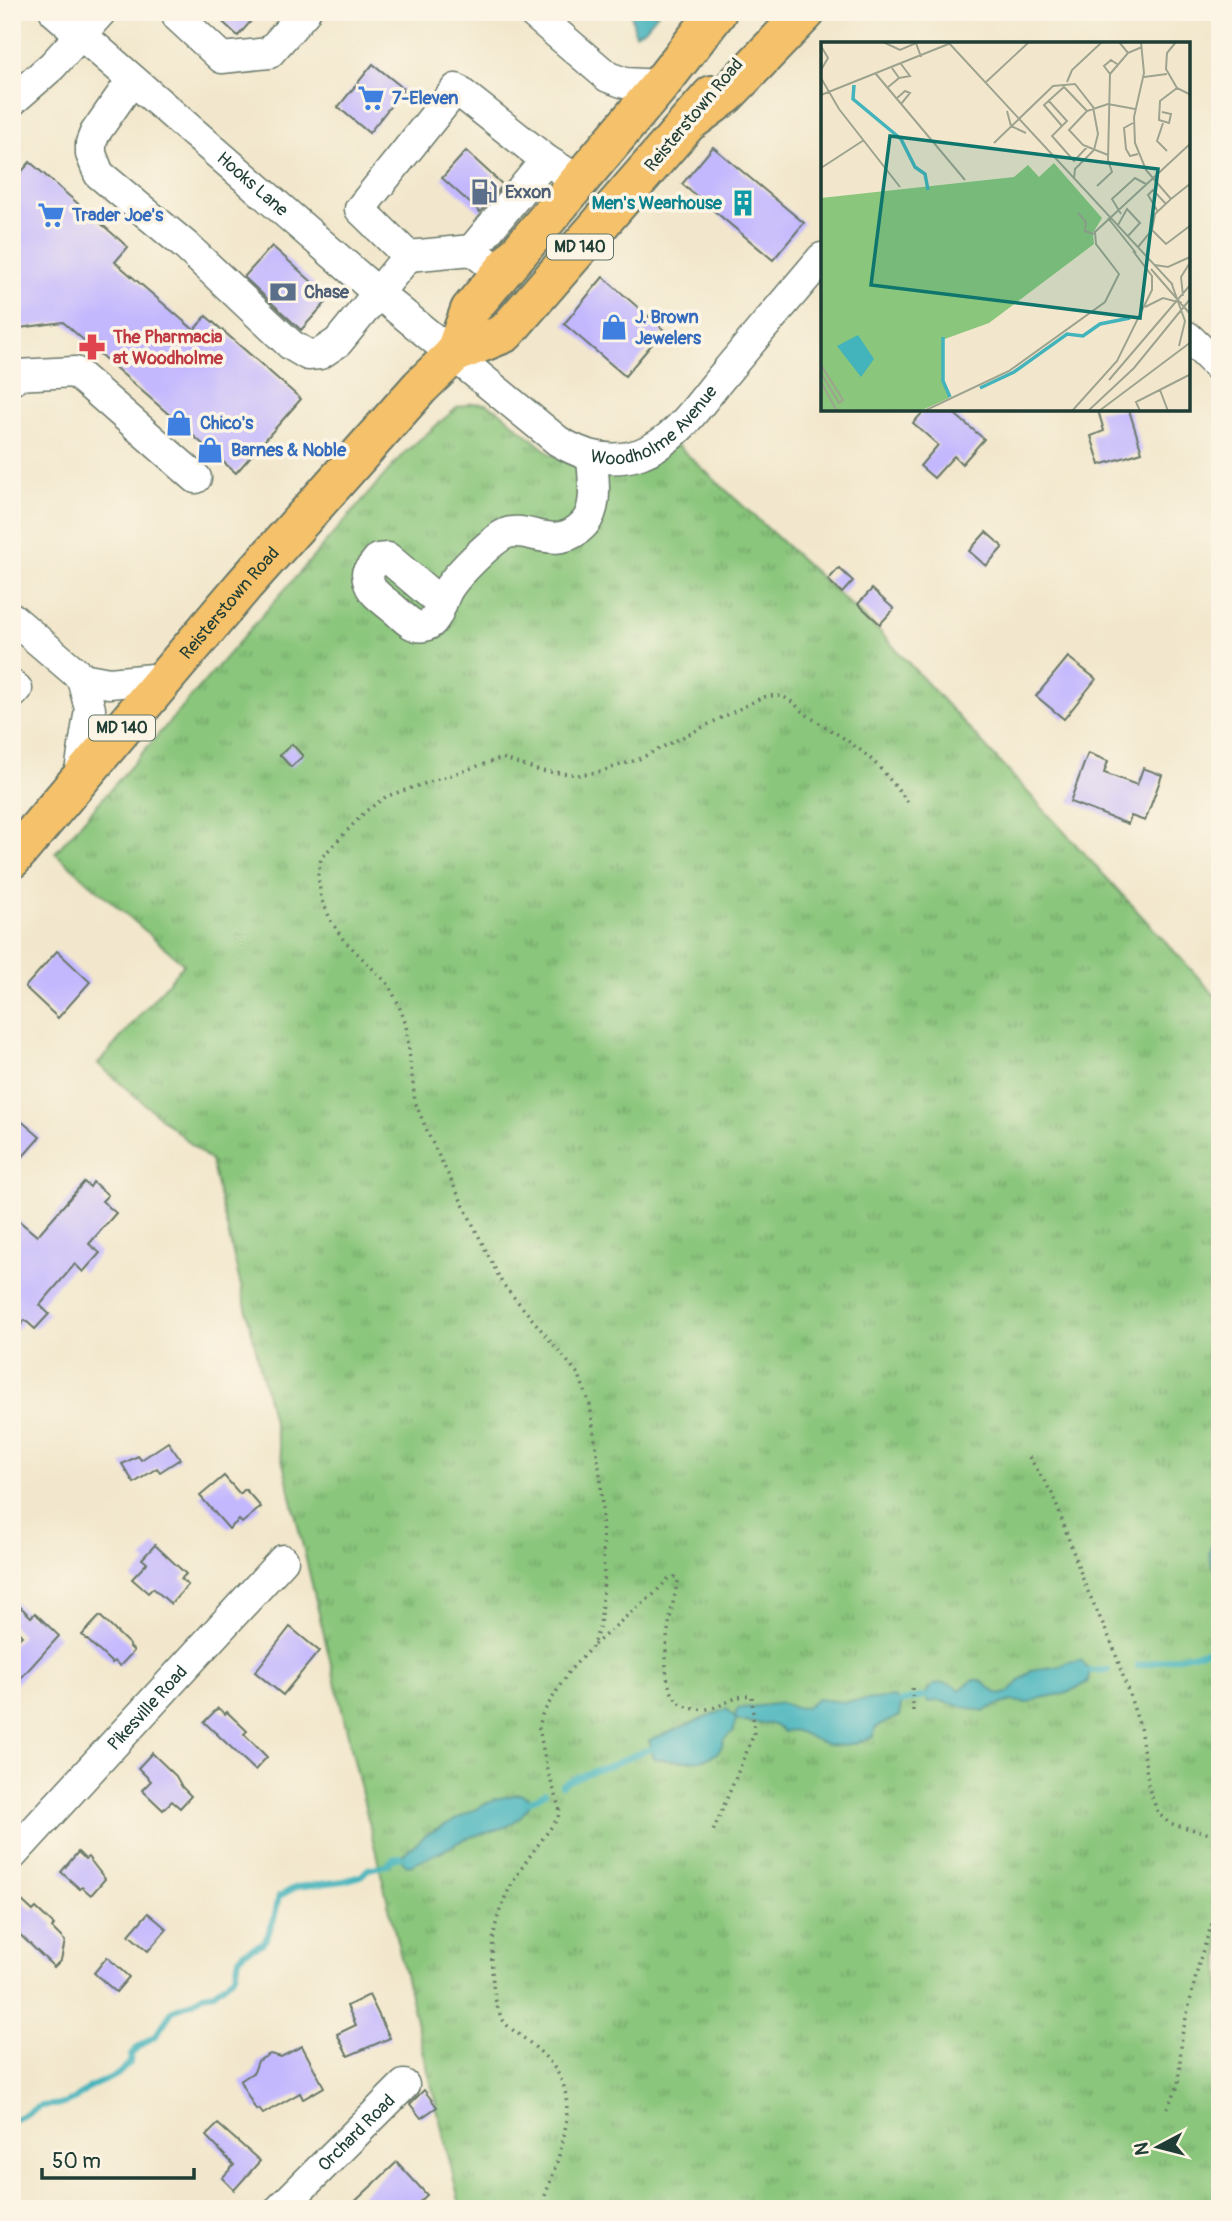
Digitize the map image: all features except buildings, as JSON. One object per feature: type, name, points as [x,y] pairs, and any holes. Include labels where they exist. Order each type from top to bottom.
[{"type":"main road","name":"Reisterstown Road","points":[[454,354],[486,262],[578,180],[660,85],[717,12]]},
{"type":"main road","name":"Reisterstown Road","points":[[12,859],[164,678],[420,387],[454,354],[505,333],[692,120],[780,12]]},
{"type":"main road","points":[[692,120],[726,95],[806,12]]},
{"type":"street","name":"Hooks Lane","points":[[55,12],[379,294],[454,354]]},
{"type":"street","points":[[12,102],[52,66],[101,12]]},
{"type":"street","points":[[182,12],[178,17],[222,58],[269,53],[305,12]]},
{"type":"street","points":[[531,12],[608,77],[625,83],[660,85]]},
{"type":"street","points":[[132,80],[91,143],[93,163],[100,174],[208,267],[290,345],[308,355],[329,350],[379,294],[408,256]]},
{"type":"street","points":[[546,160],[486,262],[408,256],[360,209],[456,89],[546,160],[578,180]]},
{"type":"street","name":"Woodholme Avenue","points":[[454,354],[558,441],[576,452],[592,457],[617,458],[641,453],[675,432],[821,259]]},
{"type":"street","points":[[1190,339],[1220,368]]},
{"type":"street","points":[[12,380],[16,375],[75,372],[196,478]]},
{"type":"street","points":[[388,558],[441,604],[447,590],[471,563],[504,534],[516,531],[549,538],[564,536],[577,530],[592,509],[592,457]]},
{"type":"street","points":[[12,618],[82,678],[109,683],[164,678]]},
{"type":"street","points":[[79,778],[90,709],[82,678]]},
{"type":"street","points":[[12,685],[17,689],[12,695]]},
{"type":"street","name":"Pikesville Road","points":[[12,1855],[283,1560]]},
{"type":"street","name":"Orchard Road","points":[[281,2209],[404,2085]]},
{"type":"path","points":[[592,1647],[600,1626],[604,1580],[601,1482],[590,1405],[579,1375],[502,1283],[430,1138],[415,1102],[406,1025],[398,1003],[388,984],[343,939],[331,921],[321,898],[318,875],[321,858],[366,811],[387,796],[405,789],[502,758],[540,771],[581,775],[602,771],[639,759],[763,697],[776,695],[791,700],[807,715],[861,750],[908,802]]},
{"type":"path","points":[[1029,1457],[1053,1495],[1085,1585],[1113,1646],[1140,1727],[1149,1789],[1158,1813],[1170,1824],[1219,1837]]},
{"type":"path","points":[[540,2209],[564,2135],[566,2105],[563,2085],[541,2051],[506,2024],[499,2011],[493,1983],[491,1950],[495,1924],[506,1892],[558,1818],[560,1807],[547,1770],[539,1728],[542,1715],[569,1671],[592,1647],[668,1579],[675,1577],[678,1580],[668,1626],[666,1681],[670,1693],[678,1702],[692,1708],[707,1709],[745,1695],[752,1696],[754,1734],[712,1834]]},
{"type":"path","points":[[912,1688],[913,1712]]},
{"type":"path","points":[[1167,2108],[1178,2085],[1182,2035],[1200,1959],[1220,1900]]},
{"type":"green space","points":[[473,403],[486,404],[498,410],[550,454],[573,465],[678,446],[880,632],[1220,1001],[1220,2209],[461,2209],[211,1161],[98,1064],[184,964],[55,853],[403,454],[458,407]]},
{"type":"water","points":[[631,12],[659,12],[645,29],[635,34]]},
{"type":"water","points":[[1220,1539],[1220,1577],[1212,1565],[1210,1551],[1213,1542]]},
{"type":"water","points":[[1081,1660],[1090,1671],[1088,1682],[1067,1693],[1027,1703],[1012,1701],[984,1712],[940,1701],[928,1702],[924,1696],[936,1684],[950,1684],[960,1690],[972,1680],[980,1680],[1001,1695],[1009,1692],[1031,1670]]},
{"type":"water","points":[[895,1697],[901,1706],[899,1716],[875,1728],[874,1736],[846,1745],[830,1745],[800,1732],[784,1732],[772,1724],[748,1723],[736,1719],[734,1731],[724,1739],[714,1755],[705,1759],[654,1759],[649,1740],[727,1709],[735,1717],[737,1709],[781,1703],[795,1708],[807,1707],[817,1699],[844,1702]]},
{"type":"water","points":[[519,1794],[528,1797],[530,1805],[513,1823],[468,1838],[412,1865],[407,1866],[400,1857],[427,1834],[495,1799]]},
{"type":"waterway","points":[[1138,1666],[1220,1648]]},
{"type":"waterway","points":[[1090,1671],[1108,1670]]},
{"type":"waterway","points":[[900,1702],[924,1696]]},
{"type":"waterway","points":[[562,1785],[651,1749]]},
{"type":"waterway","points":[[529,1802],[545,1793]]},
{"type":"waterway","points":[[12,2121],[41,2106],[74,2100],[90,2087],[117,2075],[130,2063],[135,2050],[156,2035],[173,2010],[203,1995],[214,1993],[230,1980],[236,1974],[239,1958],[244,1952],[263,1943],[267,1937],[279,1896],[297,1887],[361,1876],[368,1869],[387,1865],[400,1857]]},
{"type":"place","name":"7-Eleven","points":[[371,98]]},
{"type":"place","name":"Exxon","points":[[484,192]]},
{"type":"place","name":"Men's Wearhouse","points":[[743,203]]},
{"type":"place","name":"Trader Joe's","points":[[51,215]]},
{"type":"place","name":"Chase","points":[[283,292]]},
{"type":"place","name":"J. Brown Jewelers","points":[[614,327]]},
{"type":"place","name":"The Pharmacia at Woodholme","points":[[92,347]]},
{"type":"place","name":"Chico's","points":[[179,423]]},
{"type":"place","name":"Barnes & Noble","points":[[210,450]]}]
